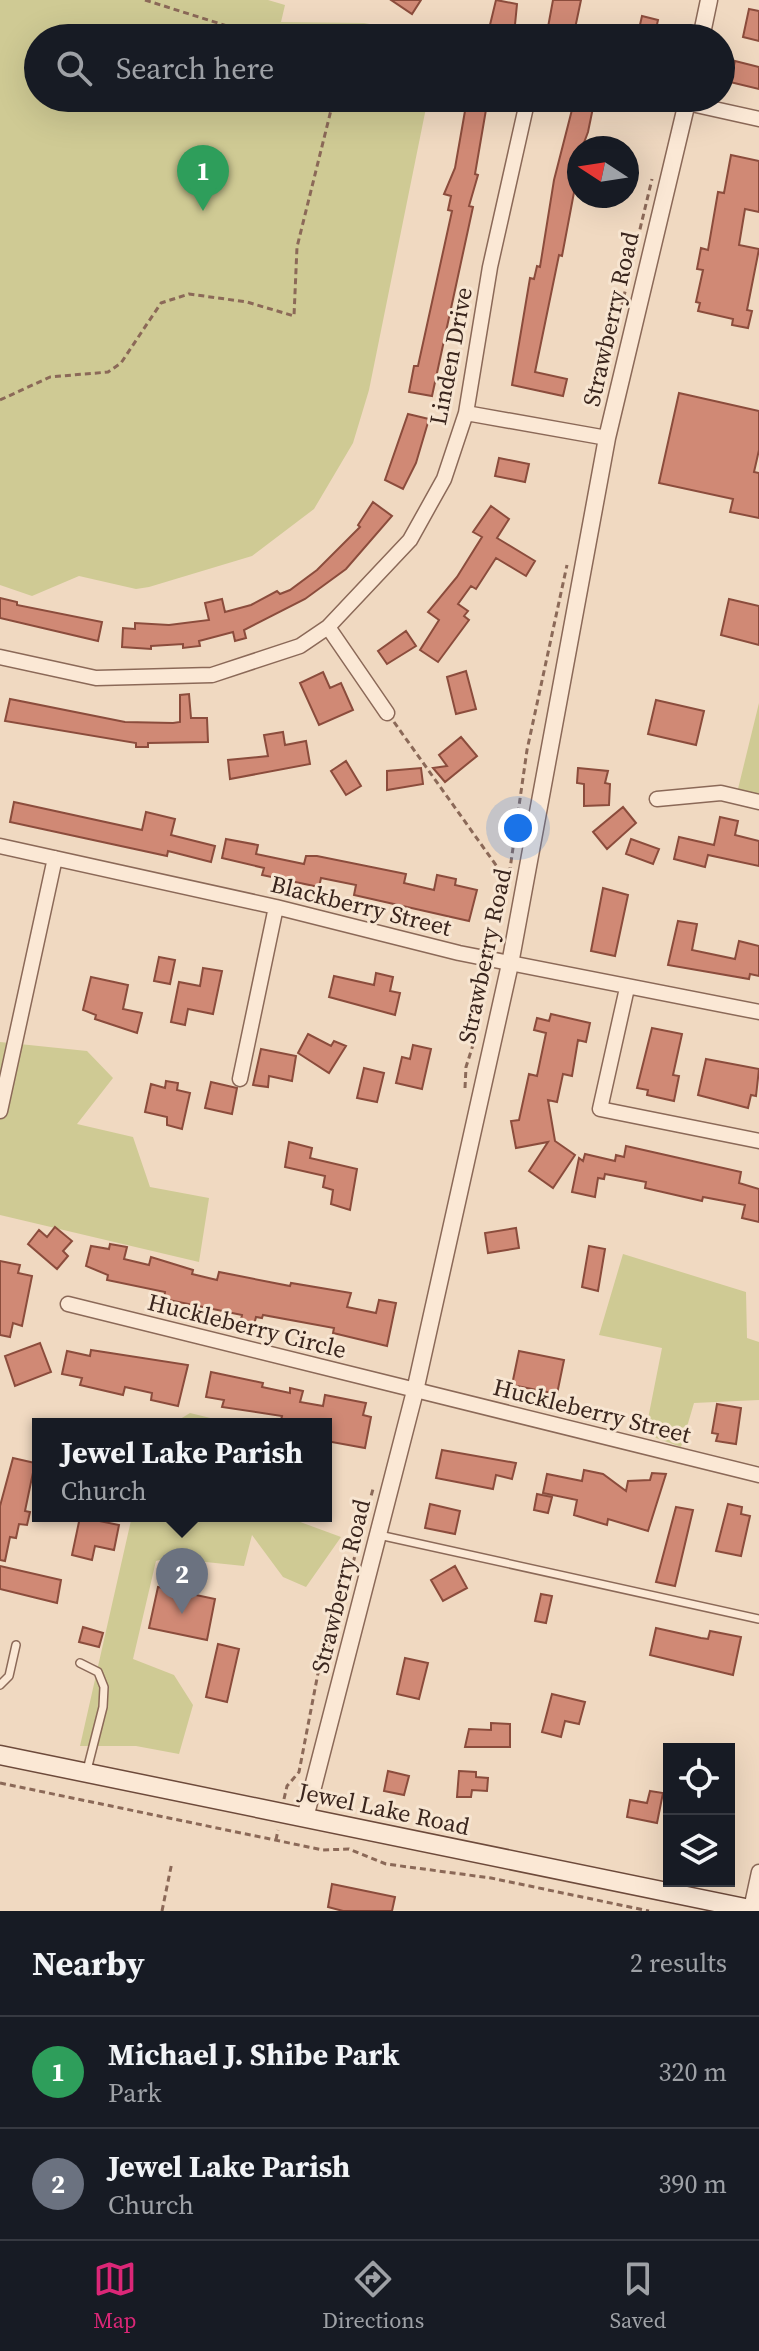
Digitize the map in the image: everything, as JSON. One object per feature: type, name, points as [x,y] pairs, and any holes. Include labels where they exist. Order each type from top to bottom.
[{"type":"main road","name":"Jewel Lake Road","points":[[0,1755],[755,1910]]},
{"type":"street","points":[[704,24],[709,0]]},
{"type":"street","name":"Linden Drive","points":[[0,657],[96,678],[212,675],[300,646],[328,627],[410,540],[444,479],[466,413],[490,267],[525,112]]},
{"type":"street","name":"Strawberry Road","points":[[305,1818],[415,1391],[510,964],[607,438],[685,112]]},
{"type":"street","points":[[733,112],[759,119]]},
{"type":"street","points":[[466,413],[607,438]]},
{"type":"street","points":[[328,627],[387,713]]},
{"type":"street","points":[[657,799],[721,793],[759,802]]},
{"type":"street","name":"Blackberry Street","points":[[0,846],[276,907],[510,964],[759,1012]]},
{"type":"street","points":[[0,1111],[55,858]]},
{"type":"street","points":[[240,1079],[276,907]]},
{"type":"street","points":[[627,988],[600,1109],[759,1141]]},
{"type":"street","name":"Huckleberry Circle","points":[[68,1304],[415,1391]]},
{"type":"street","name":"Huckleberry Street","points":[[415,1391],[759,1475]]},
{"type":"street","points":[[755,1910],[759,1872]]},
{"type":"lane","points":[[379,1535],[759,1619]]},
{"type":"lane","points":[[0,1685],[9,1676],[16,1645]]},
{"type":"lane","points":[[80,1663],[98,1672],[105,1695],[86,1773]]},
{"type":"path","points":[[145,0],[221,24]]},
{"type":"path","points":[[0,400],[50,377],[108,372],[121,363],[161,303],[189,294],[247,302],[294,316],[297,247],[331,112]]},
{"type":"path","points":[[387,713],[407,736],[508,883]]},
{"type":"path","points":[[0,1783],[323,1850],[349,1849],[386,1864],[491,1878],[649,1911]]},
{"type":"path","points":[[162,1911],[172,1862]]},
{"type":"shaded area","points":[[0,0],[268,0],[285,5],[281,22],[370,24],[24,24],[24,112],[425,112],[369,390],[353,443],[314,509],[252,556],[149,587],[136,589],[79,576],[32,596],[0,585]]},
{"type":"shaded area","points":[[759,703],[759,798],[737,793]]},
{"type":"shaded area","points":[[0,1042],[87,1051],[113,1078],[77,1124],[133,1137],[150,1187],[209,1198],[199,1262],[0,1215]]},
{"type":"shaded area","points":[[623,1254],[746,1292],[747,1338],[759,1342],[759,1400],[694,1403],[681,1447],[645,1434],[662,1348],[599,1335]]},
{"type":"shaded area","points":[[190,1413],[210,1418],[182,1418]]},
{"type":"shaded area","points":[[131,1522],[300,1522],[341,1537],[306,1587],[283,1577],[252,1535],[244,1566],[167,1558],[156,1561],[133,1659],[174,1675],[193,1705],[179,1754],[136,1746],[80,1746]]},
{"type":"building","points":[[391,0],[421,0],[412,14]]},
{"type":"building","points":[[496,0],[517,4],[515,24],[490,24]]},
{"type":"building","points":[[553,0],[581,0],[576,24],[549,24]]},
{"type":"building","points":[[749,9],[759,11],[759,41],[743,37]]},
{"type":"building","points":[[642,16],[658,20],[657,24],[640,24]]},
{"type":"building","points":[[735,61],[759,67],[759,89],[735,83]]},
{"type":"building","points":[[465,112],[486,112],[475,174],[478,175],[469,206],[473,207],[432,396],[409,392],[414,366],[418,366],[452,211],[448,210],[451,196],[444,194],[455,168]]},
{"type":"building","points":[[571,112],[592,112],[586,136],[567,136],[567,208],[571,208],[535,372],[567,379],[563,396],[512,385],[530,278],[534,279],[537,266],[540,267],[554,180]]},
{"type":"building","points":[[731,155],[759,161],[759,212],[745,209],[739,245],[759,249],[747,310],[752,311],[748,328],[732,325],[733,319],[698,311],[700,303],[696,302],[703,270],[697,269],[701,248],[708,250],[718,192],[724,193]]},
{"type":"building","points":[[679,393],[759,411],[759,450],[754,472],[759,473],[759,518],[730,512],[733,499],[659,483]]},
{"type":"building","points":[[408,414],[429,419],[416,463],[403,489],[385,480]]},
{"type":"building","points":[[499,458],[529,464],[525,482],[495,476]]},
{"type":"building","points":[[373,502],[392,516],[346,569],[305,599],[244,630],[246,638],[235,641],[233,632],[199,641],[200,646],[122,647],[123,628],[135,629],[135,623],[169,625],[209,620],[205,603],[222,599],[225,612],[251,605],[277,591],[280,594],[290,590],[317,570],[360,527],[358,525]]},
{"type":"building","points":[[491,506],[509,519],[497,538],[535,561],[526,576],[496,558],[476,589],[471,586],[458,604],[468,611],[464,616],[469,620],[438,662],[420,650],[439,620],[428,612],[457,577],[482,537],[473,532]]},
{"type":"building","points":[[0,598],[17,602],[17,605],[102,622],[98,641],[0,618]]},
{"type":"building","points":[[729,599],[759,606],[759,645],[721,635]]},
{"type":"building","points":[[406,631],[416,646],[387,664],[378,651]]},
{"type":"building","points":[[466,671],[476,709],[456,714],[447,677]]},
{"type":"building","points":[[323,672],[330,688],[341,683],[353,710],[319,725],[300,683]]},
{"type":"building","points":[[189,694],[191,718],[207,718],[208,742],[148,743],[148,747],[136,747],[136,743],[5,721],[10,699],[125,722],[180,722],[180,695]]},
{"type":"building","points":[[656,700],[704,711],[696,745],[648,734]]},
{"type":"building","points":[[283,732],[285,745],[306,741],[310,764],[230,779],[228,760],[268,756],[264,735]]},
{"type":"building","points":[[461,737],[477,756],[445,782],[433,768],[447,766],[439,755]]},
{"type":"building","points":[[346,761],[361,786],[346,795],[331,771]]},
{"type":"building","points":[[421,768],[423,784],[387,790],[387,771]]},
{"type":"building","points":[[578,768],[608,771],[605,783],[610,784],[609,805],[584,806],[584,784],[577,783]]},
{"type":"building","points":[[14,802],[142,830],[146,812],[175,819],[171,835],[215,846],[211,862],[168,851],[167,856],[10,822]]},
{"type":"building","points":[[623,807],[636,823],[607,849],[593,832]]},
{"type":"building","points":[[720,817],[738,821],[735,835],[759,841],[759,866],[708,855],[705,867],[674,859],[679,837],[714,845]]},
{"type":"building","points":[[226,839],[258,845],[256,854],[304,864],[306,856],[317,856],[406,874],[404,883],[434,890],[437,875],[456,879],[455,885],[477,890],[469,921],[354,895],[356,885],[321,878],[319,887],[262,875],[264,868],[222,858]]},
{"type":"building","points":[[631,839],[659,849],[653,864],[626,854]]},
{"type":"building","points":[[603,888],[628,895],[615,956],[591,951]]},
{"type":"building","points":[[678,921],[697,924],[692,950],[735,959],[739,941],[759,946],[759,976],[750,974],[749,979],[668,965]]},
{"type":"building","points":[[159,957],[175,960],[170,984],[154,981]]},
{"type":"building","points":[[203,968],[222,971],[213,1014],[188,1009],[185,1025],[171,1022],[179,982],[200,986]]},
{"type":"building","points":[[376,973],[393,977],[390,991],[400,993],[395,1015],[329,997],[334,976],[374,985]]},
{"type":"building","points":[[91,977],[128,985],[123,1009],[142,1013],[137,1033],[95,1019],[96,1015],[83,1010]]},
{"type":"building","points":[[551,1014],[590,1023],[586,1042],[578,1040],[572,1076],[563,1074],[557,1102],[548,1100],[555,1141],[575,1155],[553,1188],[529,1171],[548,1142],[516,1148],[511,1121],[519,1120],[529,1074],[537,1076],[546,1033],[534,1030],[537,1018],[549,1021]]},
{"type":"building","points":[[652,1028],[682,1034],[673,1075],[679,1076],[674,1101],[647,1095],[648,1090],[637,1088]]},
{"type":"building","points":[[308,1034],[331,1046],[334,1041],[346,1046],[329,1073],[298,1053]]},
{"type":"building","points":[[413,1045],[431,1049],[422,1089],[396,1083],[402,1057],[410,1059]]},
{"type":"building","points":[[261,1049],[296,1056],[292,1081],[269,1076],[268,1087],[253,1085]]},
{"type":"building","points":[[706,1059],[759,1069],[756,1096],[751,1095],[748,1108],[698,1095]]},
{"type":"building","points":[[364,1068],[384,1073],[377,1102],[357,1098]]},
{"type":"building","points":[[166,1081],[178,1083],[177,1090],[190,1093],[182,1129],[167,1125],[167,1117],[145,1112],[151,1084],[165,1088]]},
{"type":"building","points":[[211,1082],[237,1088],[232,1114],[205,1108]]},
{"type":"building","points":[[289,1142],[312,1148],[310,1158],[357,1169],[350,1210],[331,1204],[333,1190],[323,1187],[325,1176],[285,1167]]},
{"type":"building","points":[[626,1146],[741,1172],[739,1183],[759,1189],[759,1222],[742,1218],[745,1205],[703,1197],[702,1201],[645,1188],[646,1182],[605,1174],[604,1179],[598,1178],[595,1197],[572,1192],[579,1158],[583,1161],[585,1154],[615,1161],[616,1155],[624,1157]]},
{"type":"building","points":[[55,1227],[72,1241],[63,1251],[68,1256],[57,1269],[28,1244],[39,1230],[47,1237]]},
{"type":"building","points":[[516,1228],[519,1248],[488,1253],[485,1233]]},
{"type":"building","points":[[110,1244],[127,1247],[124,1259],[149,1265],[151,1257],[193,1270],[192,1274],[217,1280],[219,1272],[290,1286],[291,1283],[351,1293],[347,1307],[376,1313],[379,1300],[396,1303],[387,1346],[333,1333],[334,1328],[263,1315],[262,1318],[256,1317],[252,1333],[239,1330],[242,1315],[164,1299],[165,1292],[107,1280],[108,1275],[86,1266],[91,1246],[109,1249]]},
{"type":"building","points":[[589,1246],[605,1249],[598,1291],[582,1287]]},
{"type":"building","points":[[0,1261],[20,1265],[18,1273],[32,1276],[22,1326],[13,1323],[10,1337],[0,1335]]},
{"type":"building","points":[[40,1343],[51,1372],[15,1386],[5,1356]]},
{"type":"building","points":[[91,1350],[188,1365],[178,1406],[151,1400],[152,1393],[125,1387],[123,1395],[80,1385],[82,1378],[62,1374],[67,1351],[90,1356]]},
{"type":"building","points":[[519,1351],[564,1360],[557,1394],[512,1385]]},
{"type":"building","points":[[211,1372],[263,1383],[262,1387],[290,1393],[290,1388],[303,1391],[300,1402],[323,1406],[325,1395],[366,1403],[363,1415],[371,1417],[365,1448],[332,1442],[332,1418],[282,1418],[222,1407],[224,1400],[206,1397]]},
{"type":"building","points":[[717,1404],[741,1408],[736,1444],[716,1441],[718,1434],[712,1433]]},
{"type":"building","points":[[442,1450],[516,1463],[512,1479],[496,1475],[493,1489],[436,1478]]},
{"type":"building","points":[[13,1458],[32,1462],[25,1511],[30,1512],[27,1525],[19,1524],[16,1538],[10,1537],[5,1561],[0,1560],[0,1506]]},
{"type":"building","points":[[584,1470],[603,1474],[626,1491],[628,1481],[650,1480],[652,1473],[666,1474],[648,1531],[608,1519],[607,1525],[574,1515],[577,1500],[543,1493],[547,1474],[582,1481]]},
{"type":"building","points":[[537,1494],[552,1497],[548,1513],[534,1510]]},
{"type":"building","points":[[430,1504],[460,1511],[455,1534],[425,1528]]},
{"type":"building","points":[[728,1504],[742,1507],[741,1514],[750,1516],[741,1556],[716,1551]]},
{"type":"building","points":[[676,1507],[693,1510],[675,1586],[656,1582]]},
{"type":"building","points":[[79,1522],[119,1525],[114,1550],[95,1546],[92,1560],[72,1555]]},
{"type":"building","points":[[0,1566],[61,1580],[57,1603],[0,1589]]},
{"type":"building","points":[[455,1566],[467,1588],[443,1601],[431,1580]]},
{"type":"building","points":[[158,1587],[215,1599],[207,1640],[149,1628]]},
{"type":"building","points":[[541,1594],[552,1596],[546,1623],[535,1621]]},
{"type":"building","points":[[83,1627],[103,1633],[99,1647],[79,1642]]},
{"type":"building","points":[[656,1628],[708,1639],[710,1631],[741,1637],[733,1675],[650,1655]]},
{"type":"building","points":[[218,1644],[239,1649],[227,1702],[206,1697]]},
{"type":"building","points":[[405,1658],[428,1663],[419,1699],[397,1694]]},
{"type":"building","points":[[552,1694],[585,1702],[579,1724],[565,1721],[561,1737],[542,1732]]},
{"type":"building","points":[[491,1723],[510,1724],[510,1747],[465,1747],[469,1729],[491,1730]]},
{"type":"building","points":[[388,1771],[409,1776],[404,1795],[384,1791]]},
{"type":"building","points":[[459,1771],[476,1772],[476,1777],[488,1778],[487,1791],[472,1790],[471,1797],[457,1797]]},
{"type":"building","points":[[650,1791],[663,1793],[657,1823],[627,1817],[630,1800],[647,1803]]},
{"type":"building","points":[[332,1884],[395,1897],[392,1911],[343,1911],[328,1907]]},
{"type":"place","name":"Michael J. Shibe Park","points":[[203,211]]},
{"type":"place","name":"Jewel Lake Parish","points":[[182,1614]]}]
